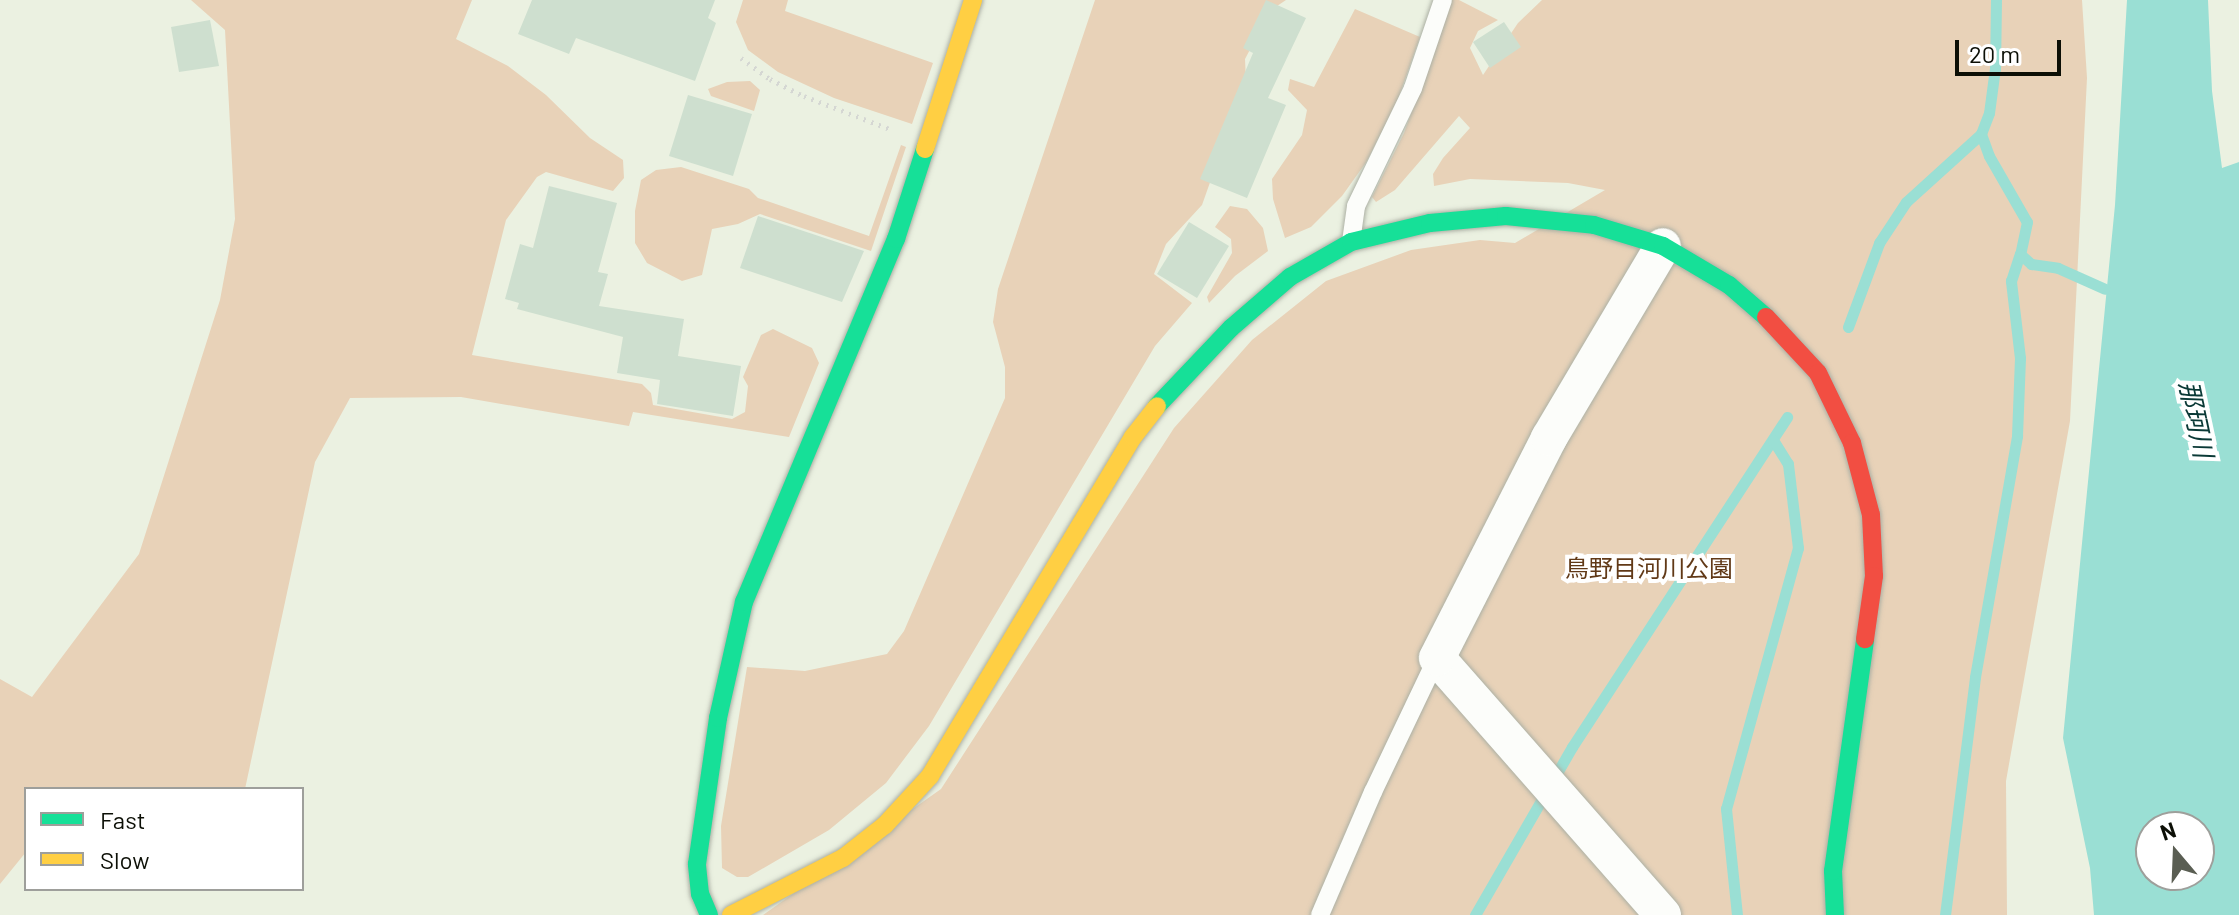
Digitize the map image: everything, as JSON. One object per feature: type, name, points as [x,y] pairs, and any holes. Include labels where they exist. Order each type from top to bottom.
[{"type":"street","points":[[709,915],[700,894],[697,864],[718,718],[744,602],[896,239],[973,0]]},
{"type":"street","points":[[731,915],[843,858],[903,806],[930,776],[1141,427],[1173,387],[1266,297],[1290,277],[1351,242],[1430,223],[1506,216],[1594,225],[1663,246],[1729,285],[1781,330],[1818,373],[1852,443],[1871,515],[1874,576],[1833,871],[1835,915]]},
{"type":"street","points":[[1663,246],[1549,438],[1437,658],[1663,915]]},
{"type":"lane","points":[[1351,242],[1356,206],[1413,88],[1443,0]]},
{"type":"lane","points":[[1320,915],[1373,792],[1437,658]]},
{"type":"path","points":[[741,58],[770,79],[804,96],[927,143]]},
{"type":"green space","points":[[191,0],[472,0],[456,39],[508,66],[546,95],[590,138],[623,160],[624,178],[613,191],[546,172],[537,177],[506,220],[472,355],[642,384],[651,393],[653,405],[732,419],[745,412],[748,386],[743,377],[761,335],[773,329],[812,348],[819,363],[789,437],[633,412],[629,426],[461,397],[350,398],[315,462],[245,787],[24,787],[24,854],[0,884],[0,679],[32,697],[139,554],[220,300],[235,219],[225,30]]},
{"type":"green space","points":[[743,0],[788,0],[785,11],[933,63],[912,124],[834,98],[778,72],[748,50],[736,22]]},
{"type":"green space","points":[[1095,0],[1286,0],[1271,10],[1245,59],[1246,81],[1202,205],[1166,244],[1154,274],[1192,303],[1155,346],[929,726],[886,783],[829,830],[748,877],[737,877],[722,868],[721,826],[747,667],[805,671],[887,654],[904,631],[1005,398],[1005,367],[993,322],[998,289]]},
{"type":"green space","name":"鳥野目河川公園","points":[[1452,0],[1459,0],[1498,20],[1478,31],[1470,48],[1483,75],[1518,23],[1542,0],[2082,0],[2087,78],[2070,421],[2006,781],[2007,915],[763,915],[941,789],[1174,428],[1252,340],[1326,281],[1411,250],[1480,240],[1515,243],[1605,190],[1568,183],[1470,179],[1434,186],[1433,174],[1470,128],[1459,116],[1395,190],[1376,202],[1372,197],[1404,133]]},
{"type":"green space","points":[[1355,9],[1420,37],[1398,99],[1367,161],[1342,196],[1311,227],[1285,238],[1273,199],[1272,179],[1302,135],[1307,110],[1288,90],[1290,79],[1314,87]]},
{"type":"green space","points":[[750,81],[760,90],[754,111],[711,96],[708,89],[727,82]]},
{"type":"green space","points":[[901,145],[906,147],[871,251],[760,214],[738,224],[712,229],[702,275],[682,281],[647,263],[635,243],[635,211],[641,180],[656,170],[681,167],[749,189],[758,198],[869,236]]},
{"type":"green space","points":[[1230,206],[1247,209],[1263,228],[1268,251],[1235,276],[1209,303],[1207,297],[1232,253],[1231,239],[1215,227]]},
{"type":"water","name":"那珂川","points":[[2127,0],[2208,0],[2212,91],[2222,168],[2239,162],[2239,915],[2094,915],[2090,868],[2063,738],[2115,205]]},
{"type":"building","points":[[532,0],[715,0],[708,18],[716,23],[695,81],[576,38],[569,54],[518,34]]},
{"type":"building","points":[[1266,0],[1306,18],[1268,98],[1286,105],[1247,198],[1200,179],[1253,53],[1243,48]]},
{"type":"building","points":[[210,20],[219,66],[179,72],[171,27]]},
{"type":"building","points":[[1504,22],[1521,47],[1490,68],[1473,42]]},
{"type":"building","points":[[688,95],[752,114],[733,176],[669,156]]},
{"type":"building","points":[[549,186],[617,203],[598,272],[608,274],[599,306],[684,319],[678,356],[741,366],[733,416],[657,404],[660,380],[617,373],[623,337],[517,309],[519,303],[505,299],[520,244],[533,248]]},
{"type":"building","points":[[758,216],[864,251],[842,302],[740,268]]},
{"type":"building","points":[[1189,222],[1229,246],[1197,298],[1157,274]]},
{"type":"waterway","points":[[1996,0],[1995,68],[1989,113],[1981,134],[1989,156],[2027,222],[2020,254],[2031,264],[2058,268],[2105,289]]},
{"type":"waterway","points":[[1848,327],[1879,243],[1906,202],[1981,134]]},
{"type":"waterway","points":[[1945,915],[1975,677],[2017,436],[2020,358],[2011,281],[2020,254]]},
{"type":"waterway","points":[[1475,915],[1572,747],[1787,417]]},
{"type":"waterway","points":[[1737,915],[1726,809],[1798,548],[1788,464],[1773,440]]},
{"type":"traffic: fast","points":[[709,915],[700,894],[697,864],[718,718],[744,602],[896,239],[925,149]]},
{"type":"traffic: fast","points":[[1157,406],[1231,328],[1290,277],[1351,242],[1430,223],[1506,216],[1594,225],[1663,246],[1729,285],[1766,317]]},
{"type":"traffic: fast","points":[[1835,915],[1833,871],[1865,639]]},
{"type":"traffic: slow","points":[[925,149],[973,0]]},
{"type":"traffic: slow","points":[[731,915],[843,858],[885,825],[930,776],[1133,437],[1157,406]]},
{"type":"traffic: jam","points":[[1766,317],[1818,373],[1852,443],[1871,515],[1874,576],[1865,639]]}]
